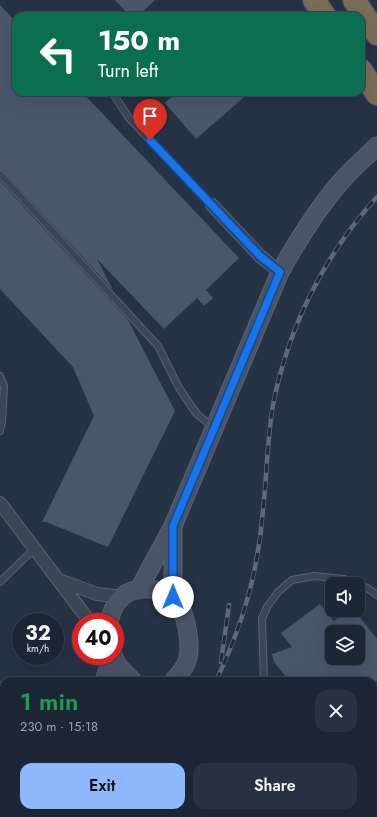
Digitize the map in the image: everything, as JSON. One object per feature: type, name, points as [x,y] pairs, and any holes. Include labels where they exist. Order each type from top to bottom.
[{"type":"highway","points":[[314,0],[322,12]]},
{"type":"highway","points":[[354,0],[362,12]]},
{"type":"highway","points":[[365,16],[377,34]]},
{"type":"highway","points":[[365,76],[377,94]]},
{"type":"street","points":[[139,589],[173,526],[280,272],[297,241],[322,206],[346,176],[377,146]]},
{"type":"street","points":[[212,205],[260,256],[280,272]]},
{"type":"street","points":[[0,503],[83,613]]},
{"type":"street","points":[[173,526],[173,597]]},
{"type":"street","points":[[59,580],[97,594],[122,597]]},
{"type":"street","points":[[112,613],[122,597],[139,589],[151,589],[173,597],[178,602],[184,616],[189,650],[185,664],[177,677]]},
{"type":"street","points":[[105,677],[109,665]]},
{"type":"street","points":[[118,665],[129,677]]},
{"type":"lane","points":[[115,96],[129,118],[212,205]]},
{"type":"lane","points":[[0,174],[158,346],[178,386],[191,406],[197,414],[214,428]]},
{"type":"lane","points":[[0,376],[4,386],[0,431]]},
{"type":"lane","points":[[0,582],[35,548]]},
{"type":"lane","points":[[264,677],[262,619],[268,607],[278,592],[292,580],[314,576],[325,577]]},
{"type":"lane","points":[[365,587],[377,595]]},
{"type":"building","points":[[115,0],[155,0],[142,12],[126,12]]},
{"type":"building","points":[[0,5],[12,18],[12,96],[86,96],[239,258],[206,290],[213,298],[204,306],[197,298],[164,329],[97,259],[113,290],[3,171],[0,170]]},
{"type":"building","points":[[173,96],[245,96],[196,139],[165,103]]},
{"type":"building","points":[[0,181],[128,320],[175,411],[108,547],[46,522],[42,522],[94,416],[73,367],[0,289]]},
{"type":"building","points":[[320,604],[325,610],[325,617],[331,617],[334,621],[339,617],[360,617],[377,639],[377,677],[286,677],[274,662],[272,654],[292,647],[281,633]]},
{"type":"railway","points":[[218,677],[234,639],[248,598],[253,577],[261,533],[269,431],[273,405],[288,348],[311,294],[325,268],[340,243],[377,197]]},
{"type":"railway","points":[[221,662],[229,605]]},
{"type":"route","points":[[150,140],[260,256],[280,272],[173,526],[173,597]]}]
